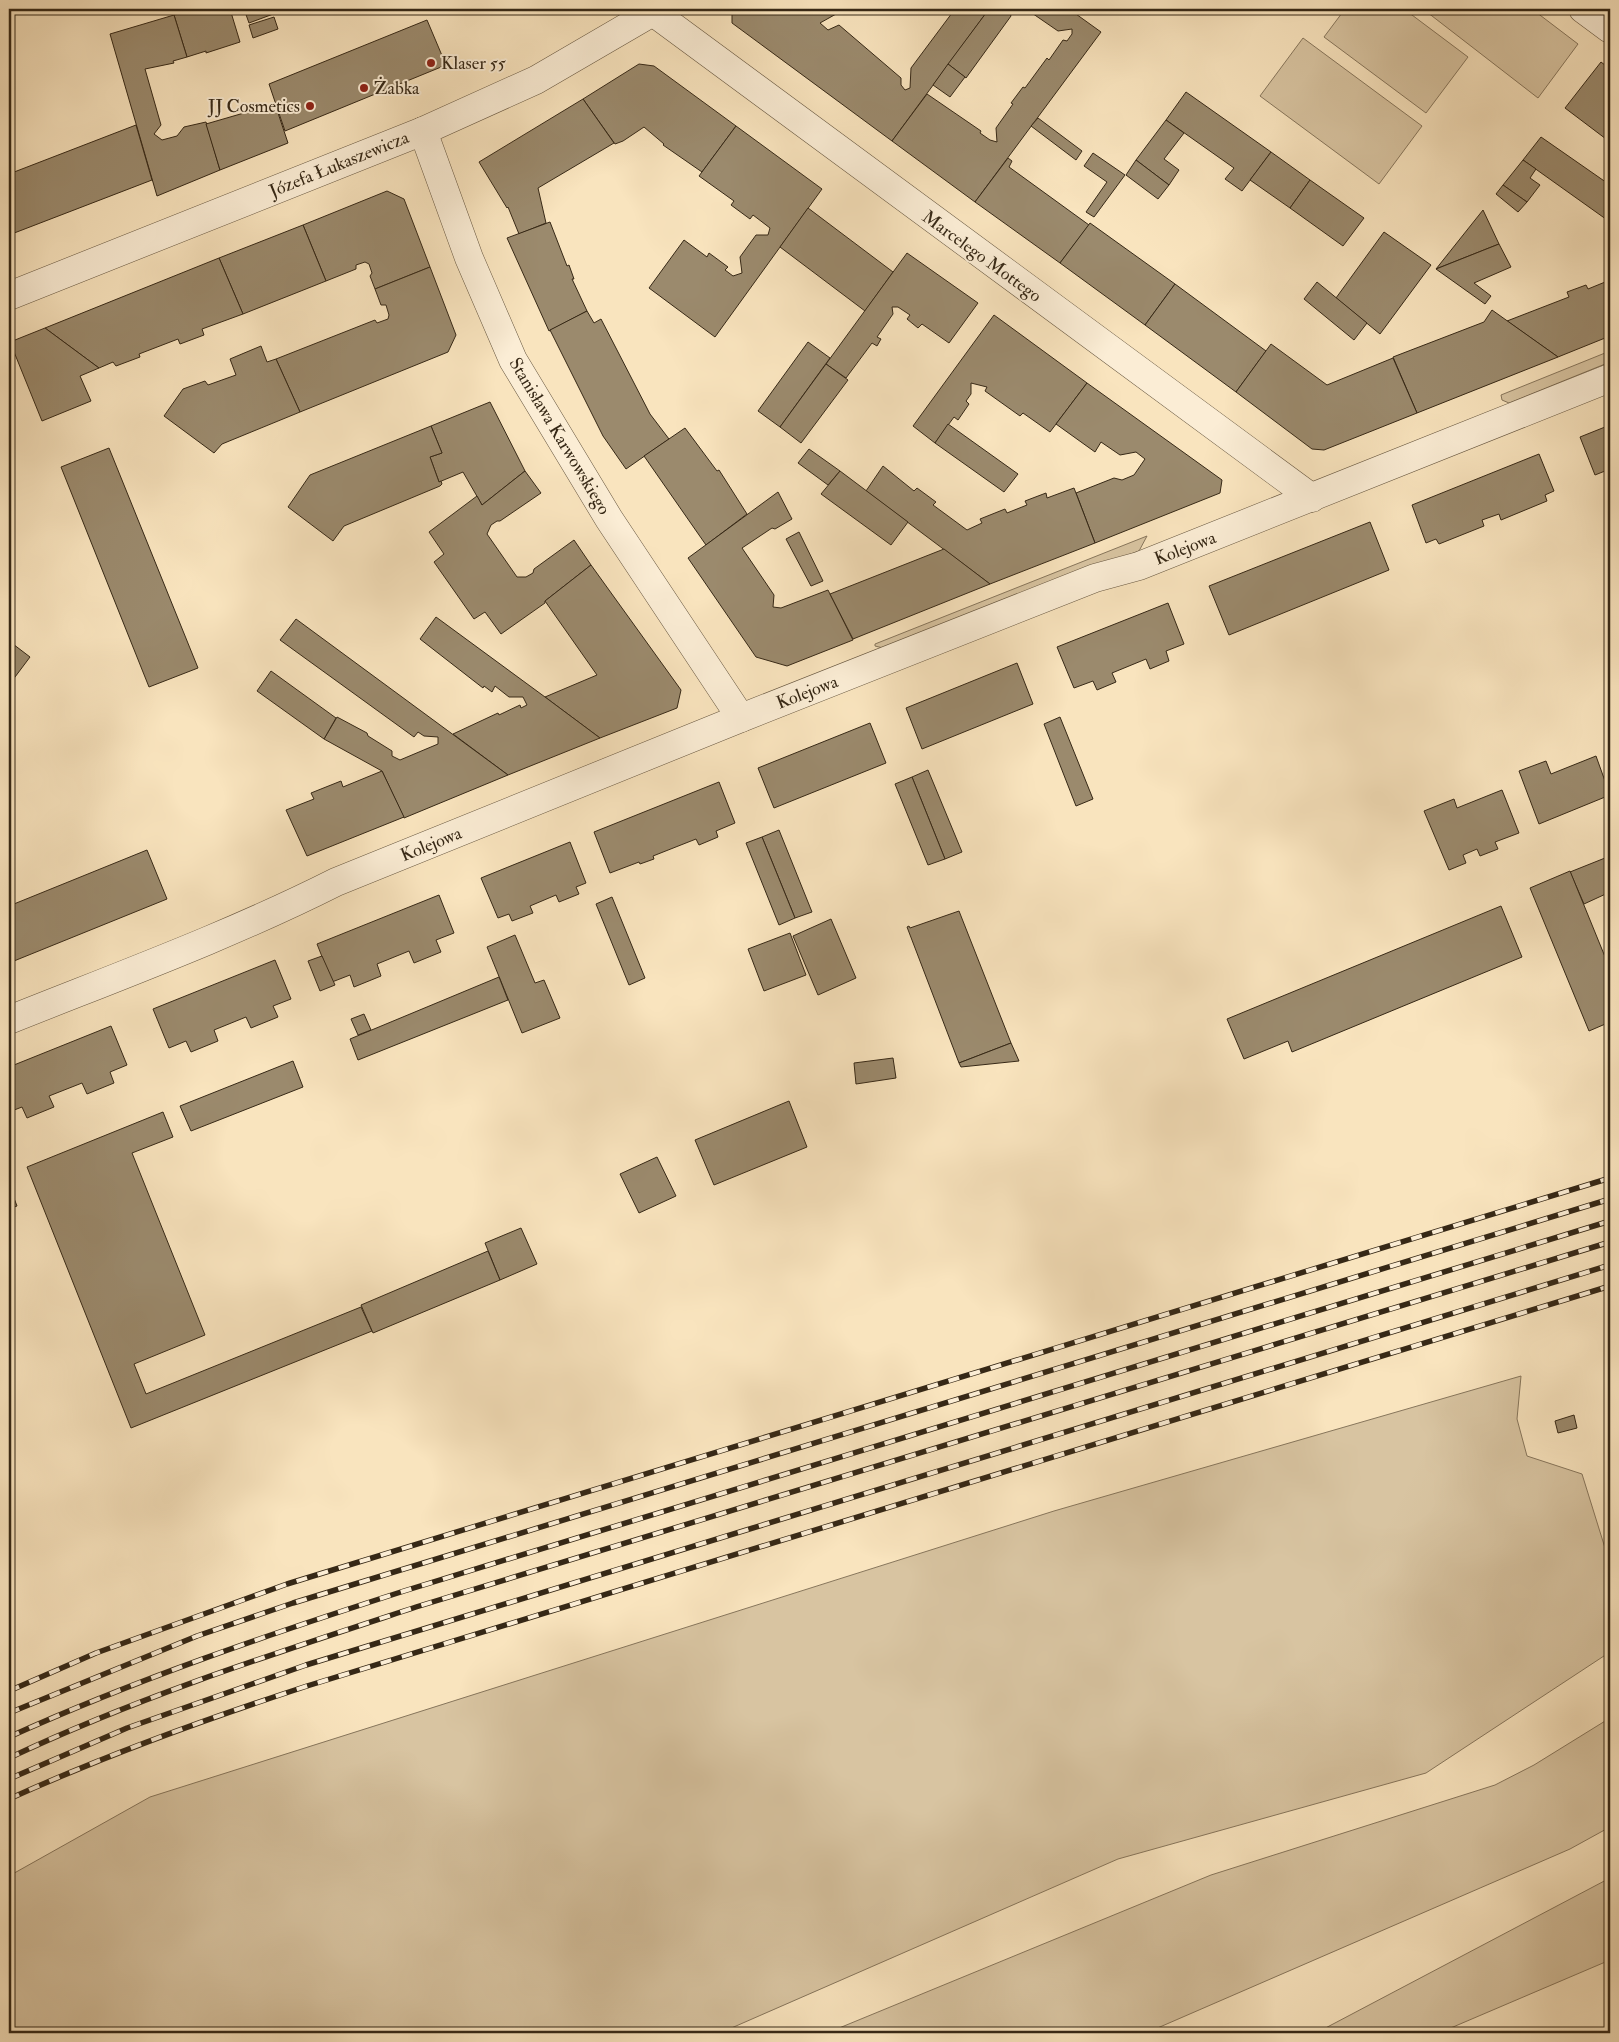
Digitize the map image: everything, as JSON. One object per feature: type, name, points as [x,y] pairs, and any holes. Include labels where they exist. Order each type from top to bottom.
[{"type":"street","points":[[1584,9],[1610,29]]},
{"type":"street","name":"Józefa Łukaszewicza","points":[[9,296],[423,131],[536,80],[656,10]]},
{"type":"street","name":"Marcelego Mottego","points":[[656,10],[1312,498]]},
{"type":"street","name":"Stanisława Karwowskiego","points":[[423,131],[469,258],[513,360],[609,519],[741,718]]},
{"type":"street","name":"Kolejowa","points":[[9,1020],[203,942],[295,903],[336,882],[741,718],[1095,578],[1139,566],[1610,378]]},
{"type":"shaded area","points":[[1345,9],[1404,9],[1468,57],[1426,113],[1324,37]]},
{"type":"shaded area","points":[[1423,9],[1532,9],[1578,44],[1538,98]]},
{"type":"shaded area","points":[[1303,38],[1422,126],[1379,184],[1260,96]]},
{"type":"shaded area","points":[[1610,351],[1610,362],[1509,403],[1502,400],[1501,395]]},
{"type":"shaded area","points":[[1147,536],[1139,551],[883,648],[875,646],[875,644]]},
{"type":"shaded area","points":[[1521,1376],[1517,1419],[1527,1456],[1582,1474],[1610,1564],[1610,1652],[1426,1773],[1118,1859],[720,2033],[9,2033],[9,1876],[150,1797],[1054,1511]]},
{"type":"shaded area","points":[[1610,1718],[1610,1827],[1570,1849],[1146,2033],[827,2033],[1211,1875],[1495,1785],[1534,1765]]},
{"type":"shaded area","points":[[1610,1878],[1610,1960],[1439,2033],[1316,2033]]},
{"type":"building","points":[[197,9],[230,9],[240,42],[187,57],[174,15]]},
{"type":"building","points":[[244,9],[274,9],[276,13],[249,23]]},
{"type":"building","points":[[732,9],[845,9],[820,23],[828,30],[839,25],[901,78],[901,85],[905,90],[910,88],[911,68],[955,9],[989,9],[892,141],[732,23]]},
{"type":"building","points":[[989,9],[1009,9],[1011,16],[966,78],[948,64]]},
{"type":"building","points":[[1026,9],[1069,9],[1101,32],[975,202],[892,141],[927,94],[981,131],[980,133],[990,140],[997,142],[996,128],[1013,104],[1011,103],[1023,87],[1025,88],[1047,58],[1049,60],[1063,40],[1067,41],[1072,34],[1072,29],[1058,31]]},
{"type":"building","points":[[174,15],[187,57],[173,61],[174,63],[145,69],[161,125],[154,134],[162,140],[177,136],[184,127],[206,122],[220,170],[157,196],[110,34]]},
{"type":"building","points":[[274,17],[278,29],[253,38],[249,25]]},
{"type":"building","points":[[427,20],[446,65],[285,131],[269,84]]},
{"type":"building","points":[[1601,62],[1610,69],[1610,142],[1565,108]]},
{"type":"building","points":[[639,64],[654,66],[736,126],[702,172],[663,145],[644,127],[615,144],[583,99]]},
{"type":"building","points":[[948,64],[965,77],[950,97],[933,85]]},
{"type":"building","points":[[1186,92],[1271,152],[1242,191],[1225,179],[1234,168],[1166,120]]},
{"type":"building","points":[[583,99],[614,143],[538,188],[546,223],[519,234],[508,207],[479,162]]},
{"type":"building","points":[[275,104],[288,143],[220,170],[206,124]]},
{"type":"building","points":[[1038,118],[1082,151],[1076,160],[1031,126]]},
{"type":"building","points":[[1166,120],[1184,133],[1164,159],[1179,170],[1169,185],[1136,160]]},
{"type":"building","points":[[136,125],[152,180],[9,235],[9,174]]},
{"type":"building","points":[[736,126],[822,189],[715,337],[649,288],[684,240],[707,257],[709,253],[728,267],[725,270],[733,276],[742,273],[740,257],[756,235],[768,235],[770,228],[753,215],[750,219],[731,205],[734,201],[699,176]]},
{"type":"building","points":[[1541,137],[1610,185],[1610,222],[1523,160]]},
{"type":"building","points":[[1271,152],[1310,180],[1290,208],[1250,180]]},
{"type":"building","points":[[1093,153],[1125,175],[1094,217],[1086,212],[1107,182],[1084,166]]},
{"type":"building","points":[[1008,158],[1012,161],[1009,167],[1089,225],[1060,263],[975,202]]},
{"type":"building","points":[[1136,160],[1169,185],[1158,199],[1126,175]]},
{"type":"building","points":[[1523,160],[1536,169],[1530,178],[1540,185],[1527,202],[1503,185]]},
{"type":"building","points":[[1310,180],[1364,218],[1343,246],[1290,208]]},
{"type":"building","points":[[1503,185],[1527,202],[1518,212],[1496,194]]},
{"type":"building","points":[[387,191],[404,199],[430,267],[375,289],[370,276],[372,273],[369,264],[365,262],[356,265],[356,269],[326,281],[303,225]]},
{"type":"building","points":[[808,208],[893,272],[865,311],[780,247]]},
{"type":"building","points":[[1483,210],[1499,244],[1436,269]]},
{"type":"building","points":[[550,222],[567,266],[569,265],[574,279],[572,279],[587,311],[549,331],[507,238]]},
{"type":"building","points":[[1090,223],[1175,284],[1145,325],[1060,263]]},
{"type":"building","points":[[303,225],[326,281],[243,314],[219,258]]},
{"type":"building","points":[[1384,232],[1431,265],[1380,334],[1336,298]]},
{"type":"building","points":[[1499,244],[1511,267],[1474,283],[1491,296],[1485,304],[1436,269]]},
{"type":"building","points":[[907,253],[978,303],[949,343],[922,324],[918,328],[907,319],[910,315],[898,307],[892,307],[893,314],[877,337],[881,339],[877,346],[872,343],[846,378],[826,364]]},
{"type":"building","points":[[219,258],[243,314],[202,329],[204,335],[180,344],[178,339],[139,354],[140,357],[116,366],[113,362],[99,368],[45,328]]},
{"type":"building","points":[[430,267],[456,335],[448,352],[300,412],[276,359],[375,320],[377,323],[388,319],[389,315],[386,305],[381,305],[375,289]]},
{"type":"building","points":[[1610,280],[1610,336],[1558,357],[1507,321],[1569,297],[1567,292],[1586,285],[1588,289]]},
{"type":"building","points":[[1317,282],[1367,323],[1354,340],[1304,299]]},
{"type":"building","points":[[1175,284],[1266,351],[1236,392],[1145,325]]},
{"type":"building","points":[[1492,310],[1558,357],[1417,413],[1393,357],[1484,322]]},
{"type":"building","points":[[587,311],[594,323],[601,319],[650,414],[669,439],[626,469],[603,436],[550,330]]},
{"type":"building","points":[[994,315],[1087,383],[1050,432],[1023,413],[1020,416],[985,391],[987,387],[971,383],[971,394],[966,401],[969,404],[958,420],[954,417],[935,443],[913,426]]},
{"type":"building","points":[[45,328],[99,368],[80,376],[91,401],[42,421],[10,342]]},
{"type":"building","points":[[808,342],[830,358],[780,427],[758,411]]},
{"type":"building","points":[[1271,344],[1327,385],[1393,358],[1417,413],[1324,450],[1312,449],[1236,392]]},
{"type":"building","points":[[261,346],[267,362],[276,359],[300,412],[222,444],[214,453],[164,416],[183,389],[205,381],[208,385],[236,375],[230,359]]},
{"type":"building","points":[[826,364],[848,380],[801,443],[780,427]]},
{"type":"building","points":[[1087,383],[1222,480],[1220,493],[1095,543],[1076,493],[1114,478],[1122,480],[1134,475],[1145,459],[1136,452],[1120,455],[1101,442],[1095,452],[1056,424]]},
{"type":"building","points":[[490,402],[525,471],[482,505],[463,472],[439,482],[430,457],[442,453],[431,426]]},
{"type":"building","points":[[948,424],[1018,474],[1004,492],[935,443]]},
{"type":"building","points":[[1610,425],[1610,476],[1607,477],[1605,471],[1595,475],[1580,437]]},
{"type":"building","points":[[431,426],[442,453],[430,457],[439,482],[441,481],[442,484],[440,486],[344,526],[333,541],[288,507],[310,475]]},
{"type":"building","points":[[685,428],[717,471],[719,470],[747,514],[706,545],[644,456]]},
{"type":"building","points":[[109,448],[198,668],[149,687],[61,467]]},
{"type":"building","points":[[809,449],[840,471],[828,485],[798,463]]},
{"type":"building","points":[[1539,454],[1554,491],[1545,495],[1547,501],[1501,520],[1499,514],[1482,520],[1484,526],[1439,544],[1436,539],[1426,543],[1412,505]]},
{"type":"building","points":[[883,466],[914,491],[917,488],[936,502],[933,505],[967,530],[982,523],[980,519],[1005,509],[1007,513],[1027,505],[1025,501],[1046,493],[1047,498],[1074,488],[1095,543],[990,584],[866,491]]},
{"type":"building","points":[[525,471],[541,493],[491,525],[487,534],[517,577],[526,577],[533,573],[534,569],[574,540],[591,565],[545,601],[545,603],[501,634],[485,612],[474,619],[434,562],[444,554],[429,532],[477,496],[482,505]]},
{"type":"building","points":[[840,471],[908,522],[891,545],[821,494]]},
{"type":"building","points":[[778,492],[792,519],[775,529],[772,528],[742,548],[774,595],[773,607],[781,608],[828,590],[853,640],[787,666],[756,657],[688,558]]},
{"type":"building","points":[[1370,522],[1389,570],[1229,635],[1209,586]]},
{"type":"building","points":[[799,532],[823,581],[811,586],[786,539]]},
{"type":"building","points":[[944,549],[990,584],[853,639],[830,594]]},
{"type":"building","points":[[591,565],[681,690],[677,708],[600,738],[545,697],[597,675],[545,601]]},
{"type":"building","points":[[1168,603],[1184,644],[1166,651],[1169,661],[1150,669],[1146,659],[1112,673],[1116,682],[1097,690],[1093,681],[1074,688],[1057,647]]},
{"type":"building","points":[[436,617],[600,738],[508,775],[453,734],[498,713],[499,715],[520,705],[521,708],[527,705],[523,697],[509,697],[495,686],[492,692],[484,686],[483,688],[420,639]]},
{"type":"building","points":[[296,619],[508,775],[404,818],[382,771],[324,739],[337,717],[367,733],[368,736],[392,751],[392,756],[400,760],[438,744],[438,737],[424,736],[418,732],[414,737],[280,640]]},
{"type":"building","points":[[9,641],[30,657],[9,685]]},
{"type":"building","points":[[1017,663],[1033,704],[922,749],[906,708]]},
{"type":"building","points":[[271,671],[336,718],[324,739],[257,691]]},
{"type":"building","points":[[1060,717],[1093,799],[1076,806],[1044,724]]},
{"type":"building","points":[[870,723],[886,763],[774,808],[758,768]]},
{"type":"building","points":[[1596,756],[1610,795],[1539,824],[1519,771],[1546,761],[1551,774]]},
{"type":"building","points":[[928,770],[962,852],[945,859],[912,777]]},
{"type":"building","points":[[382,771],[404,817],[307,856],[286,810],[314,799],[311,793],[341,781],[343,787]]},
{"type":"building","points":[[912,777],[945,859],[928,865],[895,784]]},
{"type":"building","points":[[719,782],[735,823],[716,831],[718,837],[699,845],[696,839],[653,856],[654,859],[640,864],[639,862],[610,873],[594,832]]},
{"type":"building","points":[[1502,790],[1519,833],[1495,842],[1498,849],[1480,856],[1477,849],[1463,855],[1466,863],[1449,870],[1424,811],[1454,799],[1457,808]]},
{"type":"building","points":[[779,830],[812,912],[795,918],[762,837]]},
{"type":"building","points":[[762,837],[795,918],[779,925],[746,843]]},
{"type":"building","points":[[570,842],[586,883],[576,887],[579,894],[559,902],[556,895],[530,906],[533,913],[512,921],[509,914],[498,918],[481,878]]},
{"type":"building","points":[[147,850],[167,899],[9,963],[9,906]]},
{"type":"building","points":[[1610,856],[1610,892],[1584,904],[1570,872]]},
{"type":"building","points":[[1570,871],[1610,969],[1610,1022],[1589,1031],[1530,888]]},
{"type":"building","points":[[439,895],[454,933],[436,940],[441,952],[414,963],[409,951],[377,964],[381,976],[354,987],[350,975],[332,982],[317,944]]},
{"type":"building","points":[[612,897],[645,978],[629,985],[596,904]]},
{"type":"building","points":[[1501,906],[1522,957],[1292,1052],[1288,1041],[1244,1059],[1227,1019]]},
{"type":"building","points":[[959,911],[1011,1043],[959,1063],[907,927],[909,926],[910,928]]},
{"type":"building","points":[[831,919],[856,978],[818,995],[793,936]]},
{"type":"building","points":[[790,933],[806,975],[764,991],[748,949]]},
{"type":"building","points":[[515,935],[535,983],[544,980],[560,1018],[522,1033],[487,947]]},
{"type":"building","points":[[322,956],[335,985],[320,991],[308,961]]},
{"type":"building","points":[[275,960],[291,999],[273,1006],[278,1017],[251,1028],[246,1017],[214,1030],[218,1041],[191,1052],[186,1041],[169,1048],[153,1009]]},
{"type":"building","points":[[499,977],[508,1000],[358,1060],[350,1039]]},
{"type":"building","points":[[364,1014],[371,1030],[358,1035],[351,1019]]},
{"type":"building","points":[[111,1026],[127,1065],[110,1072],[114,1083],[87,1094],[82,1083],[49,1096],[54,1107],[27,1118],[22,1107],[9,1112],[9,1067]]},
{"type":"building","points":[[1011,1043],[1019,1061],[961,1067],[959,1063]]},
{"type":"building","points":[[893,1058],[896,1078],[856,1084],[854,1063]]},
{"type":"building","points":[[293,1061],[303,1087],[191,1131],[180,1106]]},
{"type":"building","points":[[789,1101],[807,1147],[714,1185],[695,1140]]},
{"type":"building","points":[[163,1112],[173,1137],[132,1153],[205,1335],[134,1364],[146,1394],[361,1307],[372,1331],[131,1428],[27,1167]]},
{"type":"building","points":[[657,1157],[676,1196],[639,1213],[620,1174]]},
{"type":"building","points":[[9,1185],[17,1206],[9,1209]]},
{"type":"building","points":[[521,1228],[537,1264],[500,1280],[485,1243]]},
{"type":"building","points":[[488,1251],[500,1280],[373,1333],[361,1305]]},
{"type":"building","points":[[1574,1415],[1577,1428],[1558,1433],[1555,1421]]},
{"type":"railway","points":[[9,1691],[96,1653],[287,1584],[1610,1178]]},
{"type":"railway","points":[[9,1713],[197,1636],[293,1603],[1610,1199]]},
{"type":"railway","points":[[9,1737],[106,1696],[204,1658],[404,1591],[1610,1221]]},
{"type":"railway","points":[[9,1758],[109,1715],[210,1676],[416,1607],[1610,1242]]},
{"type":"railway","points":[[9,1779],[127,1728],[306,1665],[1610,1265]]},
{"type":"railway","points":[[9,1799],[82,1767],[156,1738],[307,1686],[1610,1286]]},
{"type":"place","name":"Klaser 55","points":[[431,63]]},
{"type":"place","name":"Żabka","points":[[364,88]]},
{"type":"place","name":"JJ Cosmetics","points":[[310,106]]}]
